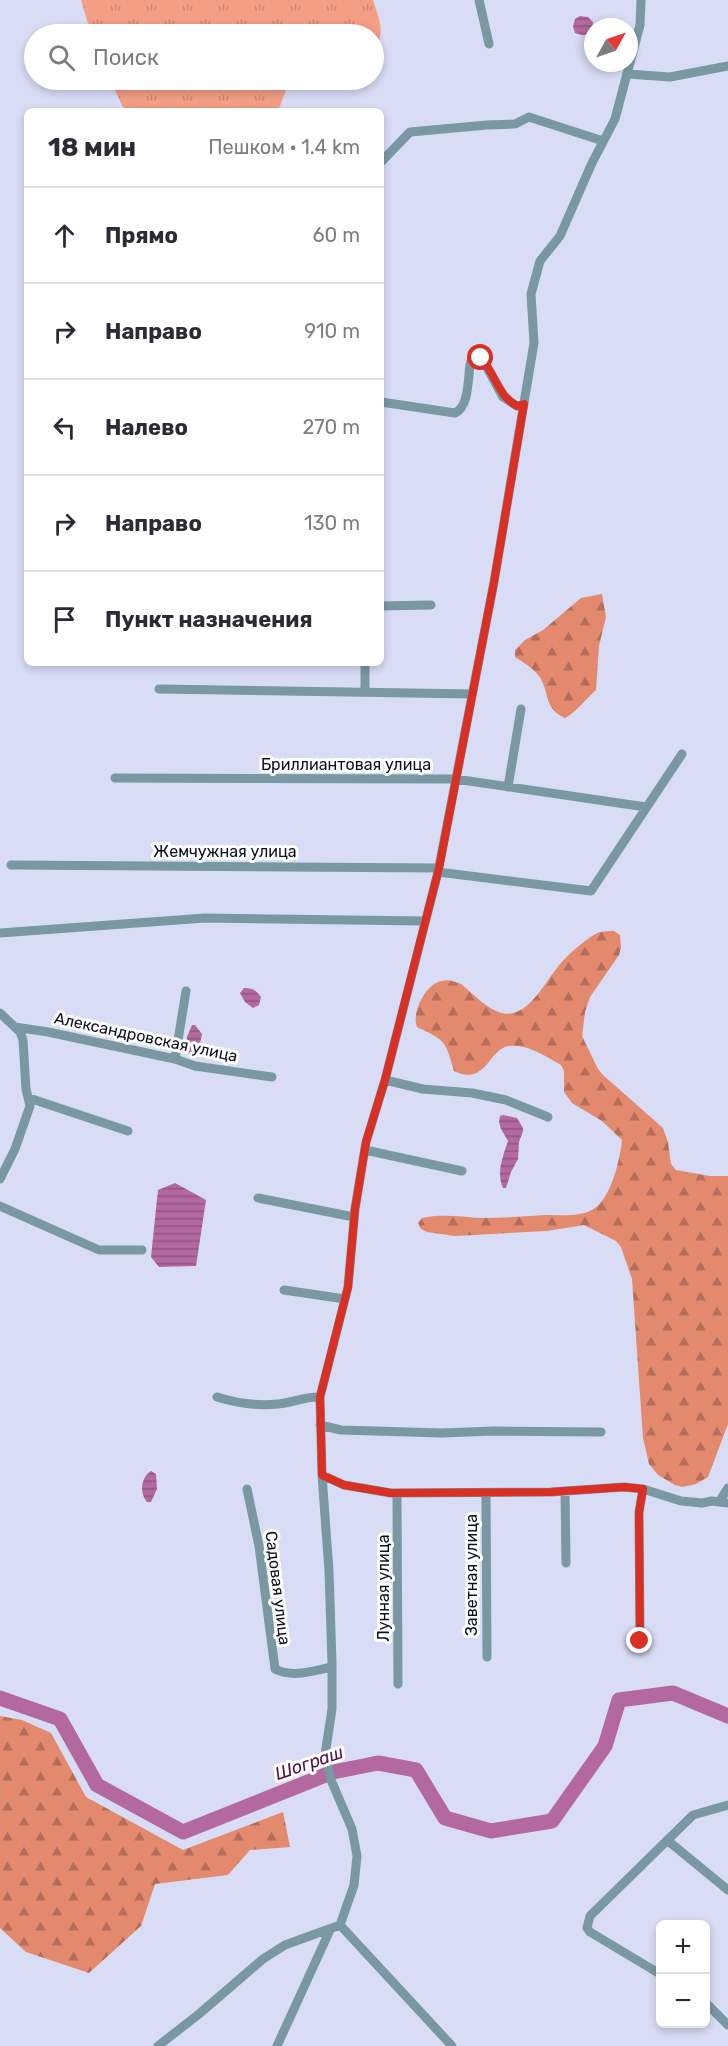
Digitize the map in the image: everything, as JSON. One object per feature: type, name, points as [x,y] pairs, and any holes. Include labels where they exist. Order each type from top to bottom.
[{"type":"street","points":[[479,0],[489,44]]},
{"type":"street","points":[[158,2046],[262,1959],[305,1936],[340,1925],[354,1885],[357,1856],[352,1829],[331,1780],[325,1755],[332,1709],[332,1667],[320,1397],[348,1287],[354,1217],[365,1150],[439,870],[494,582],[534,343],[531,294],[540,261],[560,236],[615,119],[640,25],[641,0]]},
{"type":"street","points":[[628,74],[670,77],[727,67]]},
{"type":"street","points":[[384,159],[410,132],[515,124],[529,117],[603,141]]},
{"type":"street","points":[[384,402],[459,412],[464,405],[471,361],[477,357],[484,362],[501,389],[503,397],[517,406],[524,404]]},
{"type":"street","points":[[384,606],[431,605]]},
{"type":"street","points":[[365,666],[365,692]]},
{"type":"street","points":[[159,689],[472,694]]},
{"type":"street","points":[[508,787],[521,709]]},
{"type":"street","name":"Жемчужная улица","points":[[11,865],[439,870],[591,891],[682,754]]},
{"type":"street","name":"Бриллиантовая улица","points":[[115,778],[455,779],[646,807]]},
{"type":"street","points":[[0,933],[205,918],[425,921]]},
{"type":"street","points":[[175,1059],[186,991]]},
{"type":"street","points":[[0,1012],[20,1032],[23,1040],[26,1089],[30,1106],[25,1124],[0,1179]]},
{"type":"street","name":"Александровская улица","points":[[15,1027],[175,1059],[195,1066],[272,1077]]},
{"type":"street","points":[[385,1080],[423,1089],[472,1093],[506,1100],[549,1117]]},
{"type":"street","points":[[29,1098],[129,1131]]},
{"type":"street","points":[[365,1150],[462,1172]]},
{"type":"street","points":[[258,1198],[354,1217]]},
{"type":"street","points":[[0,1206],[99,1250],[142,1250]]},
{"type":"street","points":[[284,1290],[345,1299]]},
{"type":"street","points":[[217,1397],[231,1401],[278,1404],[303,1397],[320,1397]]},
{"type":"street","points":[[320,1425],[341,1430],[442,1433],[602,1432]]},
{"type":"street","points":[[322,1475],[344,1485],[397,1493],[565,1491],[624,1487],[643,1489],[681,1501],[723,1502],[728,1488]]},
{"type":"street","name":"Садовая улица","points":[[247,1489],[259,1546],[275,1669],[285,1674],[298,1674],[332,1667]]},
{"type":"street","points":[[640,1641],[639,1512],[643,1489]]},
{"type":"street","points":[[565,1491],[567,1563]]},
{"type":"street","name":"Лунная улица","points":[[397,1493],[398,1684]]},
{"type":"street","name":"Заветная улица","points":[[486,1493],[487,1658]]},
{"type":"street","points":[[656,1972],[590,1932],[587,1923],[591,1916],[693,1815],[700,1811],[728,1805]]},
{"type":"street","points":[[667,1840],[728,1890]]},
{"type":"street","points":[[340,1925],[452,2046]]},
{"type":"street","points":[[277,2046],[330,1930]]},
{"type":"street","points":[[710,2008],[728,2025]]},
{"type":"green space","points":[[81,0],[373,0],[380,24],[88,24]]},
{"type":"green space","points":[[115,90],[286,90],[279,108],[124,108]]},
{"type":"green space","points":[[602,594],[606,617],[599,646],[596,690],[565,718],[551,706],[539,675],[515,657],[515,650],[581,598]]},
{"type":"green space","points":[[614,931],[620,935],[619,955],[590,997],[585,1012],[582,1036],[603,1075],[663,1128],[668,1142],[671,1164],[676,1170],[710,1176],[728,1176],[728,1424],[708,1477],[696,1484],[682,1487],[658,1475],[649,1464],[643,1438],[632,1279],[621,1247],[616,1241],[584,1225],[547,1231],[455,1236],[427,1232],[421,1229],[418,1223],[422,1218],[438,1216],[486,1218],[575,1215],[592,1210],[604,1198],[617,1168],[622,1140],[602,1121],[572,1103],[564,1092],[564,1071],[561,1065],[530,1049],[509,1046],[496,1053],[480,1071],[465,1075],[454,1071],[446,1047],[439,1039],[417,1027],[416,1014],[425,993],[430,987],[444,980],[461,984],[494,1010],[505,1014],[514,1013],[531,1002],[561,964],[583,943],[600,932]]},
{"type":"green space","points":[[0,1716],[22,1720],[51,1733],[86,1797],[183,1850],[283,1812],[290,1847],[250,1850],[228,1875],[155,1884],[141,1926],[89,1973],[26,1952],[0,1928]]},
{"type":"shaded area","points":[[580,16],[589,18],[584,18],[584,35],[575,33],[573,26],[575,19]]},
{"type":"shaded area","points":[[244,988],[258,993],[261,997],[259,1005],[253,1008],[245,1002],[240,993]]},
{"type":"shaded area","points":[[192,1025],[195,1025],[202,1034],[198,1054],[193,1057],[186,1051],[187,1037]]},
{"type":"shaded area","points":[[500,1116],[517,1118],[523,1128],[518,1159],[506,1188],[503,1188],[500,1176],[508,1141],[499,1122]]},
{"type":"shaded area","points":[[175,1183],[206,1200],[196,1266],[159,1267],[151,1257],[158,1190]]},
{"type":"shaded area","points":[[151,1471],[156,1474],[157,1489],[151,1502],[147,1502],[142,1485],[145,1477]]},
{"type":"waterway","name":"Шограш","points":[[0,1698],[60,1719],[97,1785],[183,1832],[333,1772],[378,1763],[416,1770],[445,1818],[491,1831],[552,1821],[605,1746],[619,1700],[673,1693],[728,1716]]},
{"type":"route","points":[[481,358],[501,389],[503,397],[517,406],[524,404],[494,582],[439,868],[385,1080],[366,1142],[355,1209],[348,1287],[320,1397],[322,1475],[344,1485],[391,1493],[551,1492],[624,1487],[643,1489],[639,1512],[640,1641]]}]
